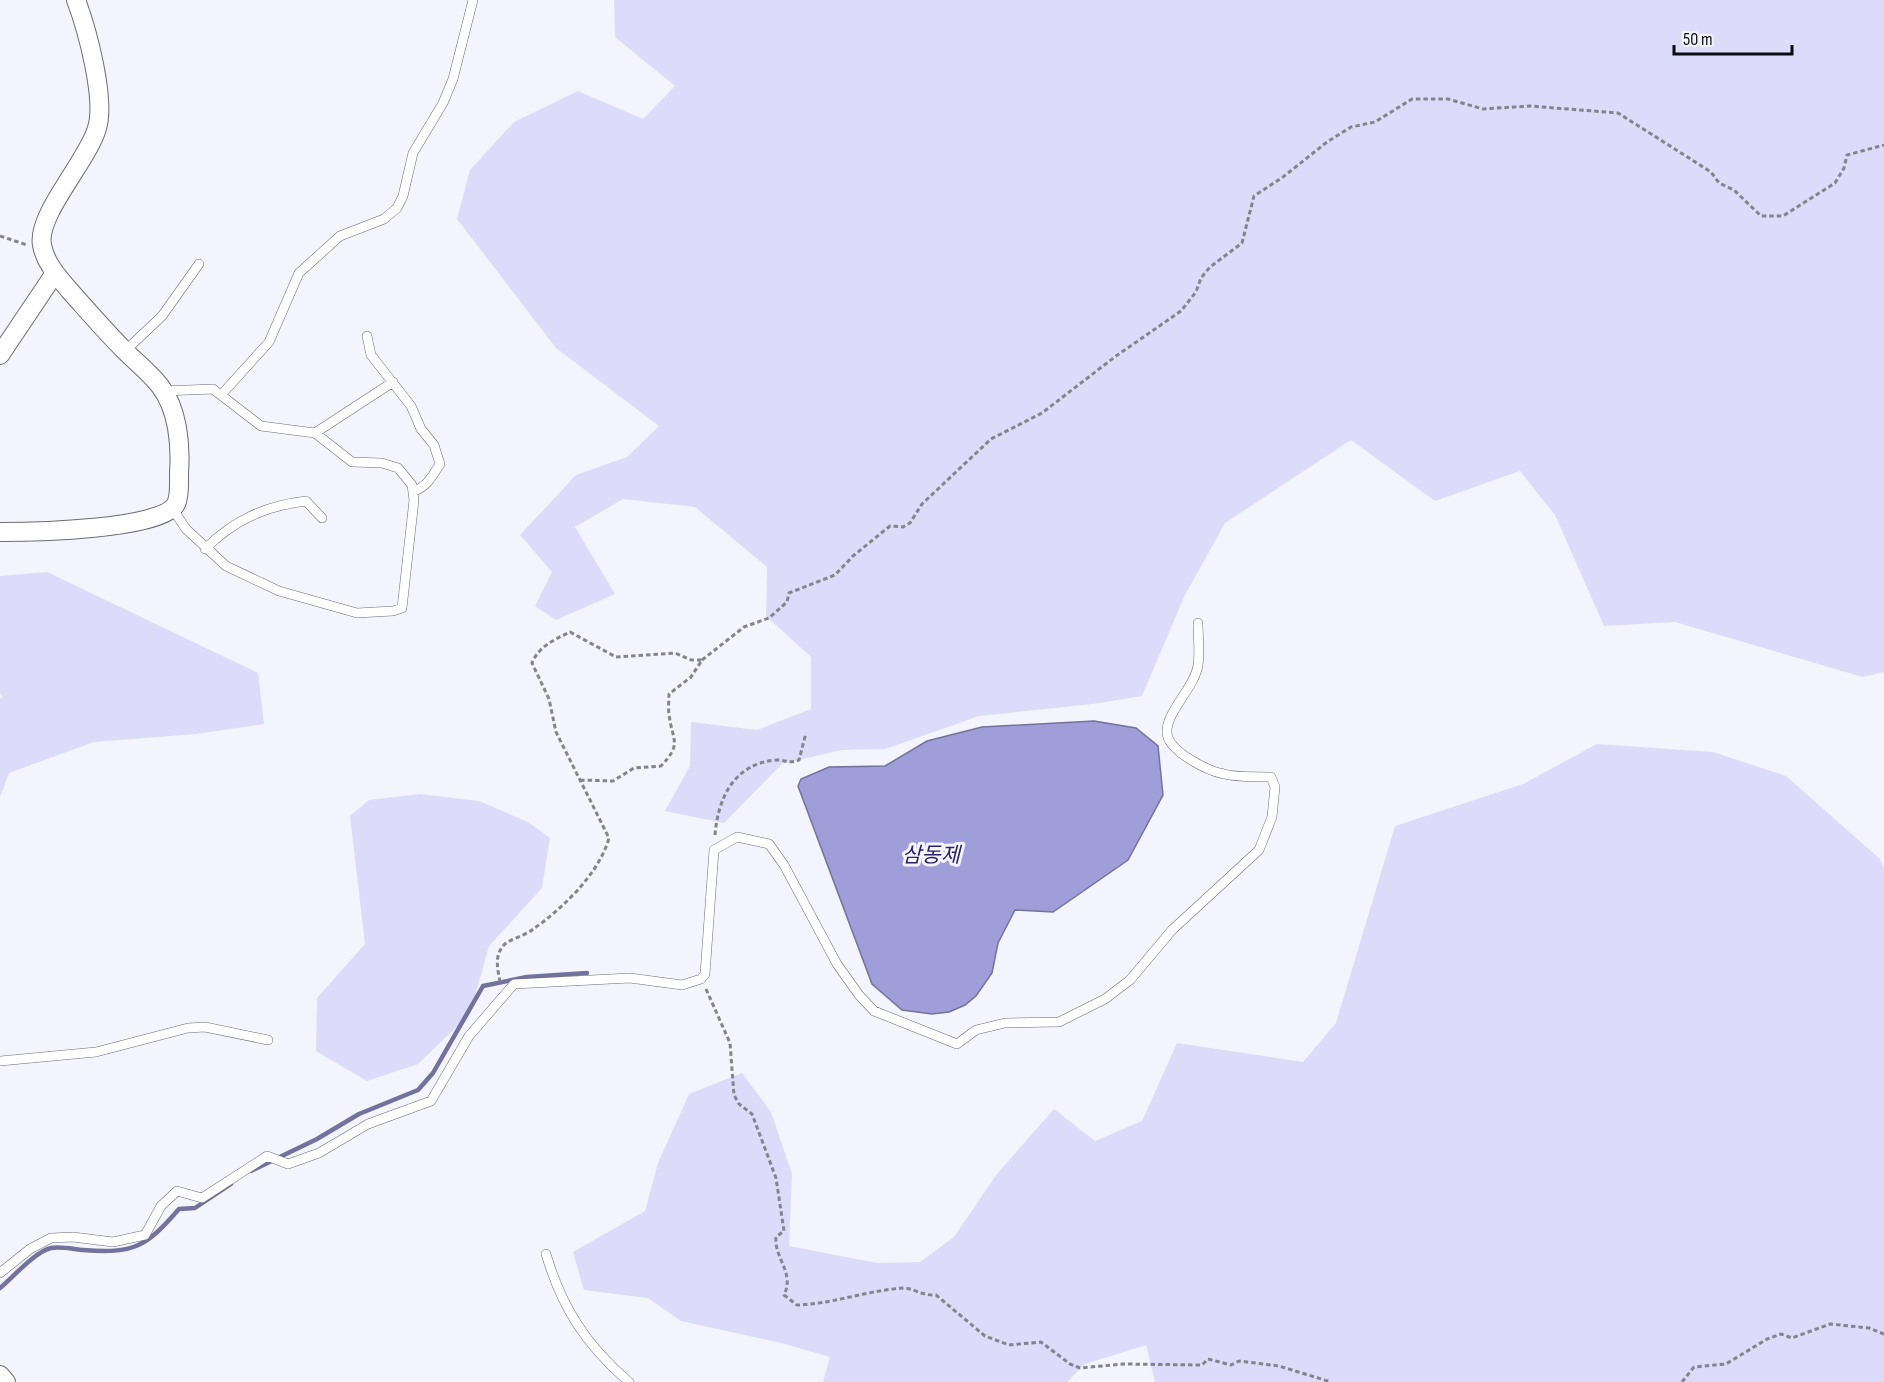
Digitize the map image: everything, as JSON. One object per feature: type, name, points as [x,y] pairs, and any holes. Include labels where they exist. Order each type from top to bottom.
[{"type":"street","points":[[0,532],[83,528],[151,520],[176,504],[178,492],[180,455],[173,410],[163,391],[55,273],[42,247],[42,235],[54,205],[93,141],[99,125],[94,62],[87,30],[76,0]]},
{"type":"street","points":[[0,355],[55,273]]},
{"type":"street","points":[[0,1375],[6,1382]]},
{"type":"lane","points":[[222,394],[269,342],[299,273],[340,236],[384,219],[397,208],[404,196],[412,153],[443,103],[453,79],[473,0]]},
{"type":"lane","points":[[125,351],[162,316],[199,264]]},
{"type":"lane","points":[[367,336],[371,355],[411,406],[421,429],[434,445],[440,465],[430,480],[414,491]]},
{"type":"lane","points":[[315,433],[393,382]]},
{"type":"lane","points":[[163,391],[202,388],[222,394],[261,426],[315,433],[352,462],[382,462],[399,468],[414,491],[402,608],[393,611],[357,613],[279,591],[226,566],[186,529],[172,508]]},
{"type":"lane","points":[[205,549],[241,519],[280,504],[306,501],[322,518]]},
{"type":"lane","points":[[0,1273],[30,1249],[51,1238],[74,1237],[113,1242],[145,1235],[161,1206],[177,1191],[202,1198],[267,1156],[288,1164],[319,1153],[368,1124],[431,1101],[469,1036],[514,984],[630,978],[682,985],[701,979],[705,974],[714,850],[737,837],[769,844],[784,866],[837,964],[874,1011],[957,1044],[976,1030],[1005,1023],[1059,1022],[1105,999],[1130,980],[1172,930],[1260,850],[1272,816],[1275,787],[1271,777],[1225,775],[1200,765],[1173,746],[1167,733],[1169,722],[1191,685],[1198,666],[1198,623]]},
{"type":"lane","points":[[0,1061],[96,1052],[188,1028],[206,1027],[268,1040]]},
{"type":"lane","points":[[546,1254],[566,1309],[600,1357],[629,1382]]},
{"type":"path","points":[[580,780],[613,781],[634,768],[661,766],[671,756],[676,744],[669,714],[669,694],[691,677],[702,660],[744,627],[769,618],[787,602],[789,593],[835,575],[853,556],[891,526],[903,527],[910,523],[922,504],[991,440],[1042,413],[1116,356],[1181,311],[1196,292],[1210,267],[1242,243],[1254,196],[1283,177],[1327,142],[1351,128],[1375,122],[1412,99],[1448,99],[1483,109],[1530,106],[1618,112],[1711,171],[1719,183],[1734,190],[1761,216],[1783,216],[1835,183],[1844,168],[1847,155],[1884,145]]},
{"type":"path","points":[[0,236],[28,246],[42,247]]},
{"type":"path","points":[[503,996],[496,962],[503,946],[531,930],[567,900],[604,854],[609,838],[556,732],[549,699],[532,663],[536,654],[548,643],[570,632],[616,657],[675,653],[691,660],[702,660]]},
{"type":"path","points":[[714,850],[717,817],[722,797],[740,772],[755,764],[778,760],[793,763],[799,760],[806,733]]},
{"type":"path","points":[[701,979],[730,1043],[734,1095],[739,1104],[752,1114],[776,1178],[784,1231],[776,1237],[775,1247],[783,1261],[789,1285],[784,1295],[797,1305],[818,1304],[907,1288],[923,1296],[936,1295],[986,1336],[1009,1345],[1041,1342],[1070,1364],[1080,1368],[1123,1364],[1202,1365],[1208,1359],[1231,1365],[1239,1361],[1279,1366],[1331,1382]]},
{"type":"path","points":[[1682,1382],[1694,1367],[1726,1364],[1767,1339],[1781,1334],[1792,1338],[1830,1323],[1869,1328],[1884,1335]]},
{"type":"shaded area","points":[[614,0],[1884,0],[1884,672],[1863,677],[1675,622],[1604,626],[1555,515],[1520,471],[1435,501],[1351,440],[1225,523],[1184,597],[1142,696],[1093,704],[979,716],[885,749],[841,750],[782,764],[724,823],[665,811],[690,766],[691,722],[757,730],[811,709],[811,657],[766,616],[767,567],[695,507],[623,499],[575,527],[615,594],[556,620],[535,606],[552,572],[520,535],[576,475],[627,457],[659,426],[556,348],[457,219],[470,170],[514,122],[578,91],[643,119],[675,86],[615,37]]},
{"type":"shaded area","points":[[47,572],[258,673],[264,724],[196,734],[94,742],[9,773],[0,797],[0,699],[3,697],[0,694],[0,576]]},
{"type":"shaded area","points":[[1597,744],[1713,752],[1786,776],[1880,859],[1884,869],[1884,1382],[1155,1382],[1146,1345],[1085,1364],[1067,1382],[823,1382],[830,1357],[781,1343],[681,1321],[648,1298],[584,1290],[573,1252],[645,1211],[658,1163],[689,1094],[742,1073],[771,1112],[792,1174],[789,1246],[877,1263],[920,1262],[954,1237],[997,1174],[1054,1109],[1095,1141],[1142,1121],[1177,1043],[1303,1062],[1336,1023],[1395,826],[1523,784]]},
{"type":"shaded area","points":[[420,794],[479,801],[528,822],[550,838],[542,888],[489,946],[470,1014],[418,1064],[367,1081],[316,1051],[317,998],[365,944],[350,816],[369,800]]},
{"type":"water","name":"삼동제","points":[[1094,721],[1136,728],[1158,746],[1163,795],[1128,860],[1053,912],[1015,910],[998,943],[992,973],[976,996],[965,1005],[949,1012],[932,1014],[902,1010],[872,984],[798,786],[801,779],[829,767],[885,766],[927,741],[982,727]]},
{"type":"waterway","points":[[251,1171],[317,1139],[359,1114],[418,1090],[433,1073],[483,986],[527,977],[587,973]]},
{"type":"waterway","points":[[0,1288],[31,1259],[51,1248],[115,1251],[138,1245],[148,1240],[179,1209],[195,1208],[231,1184]]}]
